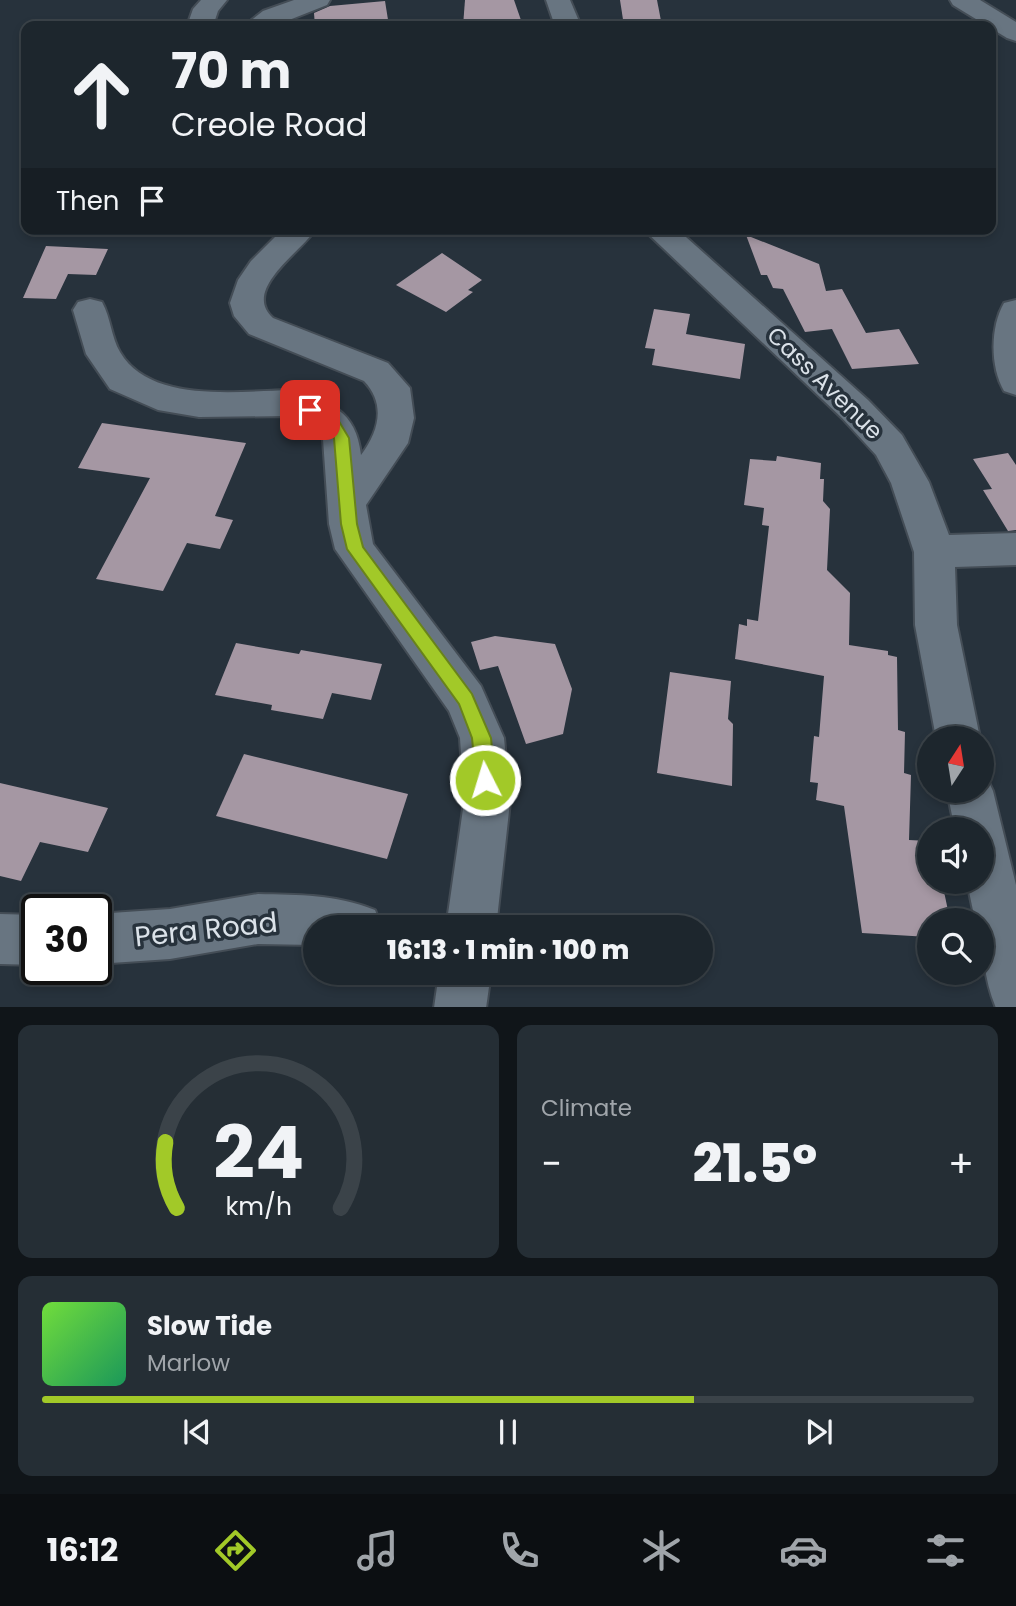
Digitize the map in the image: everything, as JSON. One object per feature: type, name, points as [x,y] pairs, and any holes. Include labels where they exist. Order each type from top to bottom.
[{"type":"street","points":[[202,21],[206,9],[215,0]]},
{"type":"street","points":[[264,21],[318,0]]},
{"type":"street","points":[[558,0],[566,21]]},
{"type":"street","points":[[962,0],[1016,33]]},
{"type":"street","points":[[294,235],[251,282],[246,299],[250,314],[261,326],[376,372],[392,388],[396,418],[390,443],[348,501]]},
{"type":"street","name":"Cass Avenue","points":[[666,235],[855,409],[889,445],[910,482],[934,552],[936,625],[956,726]]},
{"type":"street","points":[[90,310],[103,354],[122,380],[159,397],[199,404],[291,403],[328,416],[341,438],[349,524],[355,549],[466,700],[482,738],[487,802],[473,915]]},
{"type":"street","points":[[1016,311],[1010,350],[1016,382]]},
{"type":"street","points":[[934,552],[1016,549]]},
{"type":"street","points":[[994,894],[1016,994]]},
{"type":"street","name":"Pera Road","points":[[112,938],[170,934],[258,919],[303,920]]},
{"type":"street","points":[[0,939],[21,940]]},
{"type":"street","points":[[460,1007],[463,985]]},
{"type":"building","points":[[465,0],[514,0],[521,21],[463,21]]},
{"type":"building","points":[[620,0],[657,0],[661,21],[623,21]]},
{"type":"building","points":[[385,1],[388,21],[315,21],[314,13],[330,6]]},
{"type":"building","points":[[746,235],[819,264],[826,291],[842,289],[866,333],[899,329],[919,364],[852,369],[832,329],[805,332],[783,289],[773,288],[767,275],[761,275]]},
{"type":"building","points":[[46,246],[108,249],[96,275],[68,274],[56,299],[23,298]]},
{"type":"building","points":[[442,253],[482,280],[468,290],[473,292],[446,312],[396,285]]},
{"type":"building","points":[[654,309],[690,314],[686,334],[745,344],[740,379],[652,365],[655,349],[645,348]]},
{"type":"building","points":[[102,423],[246,443],[215,516],[233,520],[220,549],[187,543],[163,591],[96,579],[150,478],[78,468]]},
{"type":"building","points":[[1008,453],[1016,465],[1016,530],[1008,531],[983,490],[992,489],[973,459]]},
{"type":"building","points":[[777,456],[821,463],[820,479],[824,479],[823,501],[830,509],[827,570],[850,593],[849,645],[888,651],[888,655],[897,657],[898,730],[905,732],[904,773],[911,775],[909,840],[917,840],[917,894],[945,894],[947,908],[917,908],[917,936],[862,933],[844,806],[816,800],[818,783],[810,782],[814,736],[819,737],[824,676],[735,659],[739,624],[747,626],[747,619],[758,621],[769,526],[762,525],[764,508],[744,505],[750,459],[776,461]]},
{"type":"building","points":[[495,636],[555,644],[572,689],[563,734],[526,744],[498,666],[480,670],[471,642]]},
{"type":"building","points":[[236,643],[299,654],[301,650],[382,664],[371,700],[332,693],[323,719],[271,710],[272,705],[215,695]]},
{"type":"building","points":[[670,672],[731,681],[728,719],[733,724],[732,786],[657,773]]},
{"type":"building","points":[[244,754],[408,794],[387,859],[216,816]]},
{"type":"building","points":[[0,783],[108,808],[88,852],[40,842],[21,881],[0,876]]},
{"type":"route","points":[[310,410],[328,416],[341,438],[349,524],[355,549],[466,700],[482,738],[485,780]]}]
